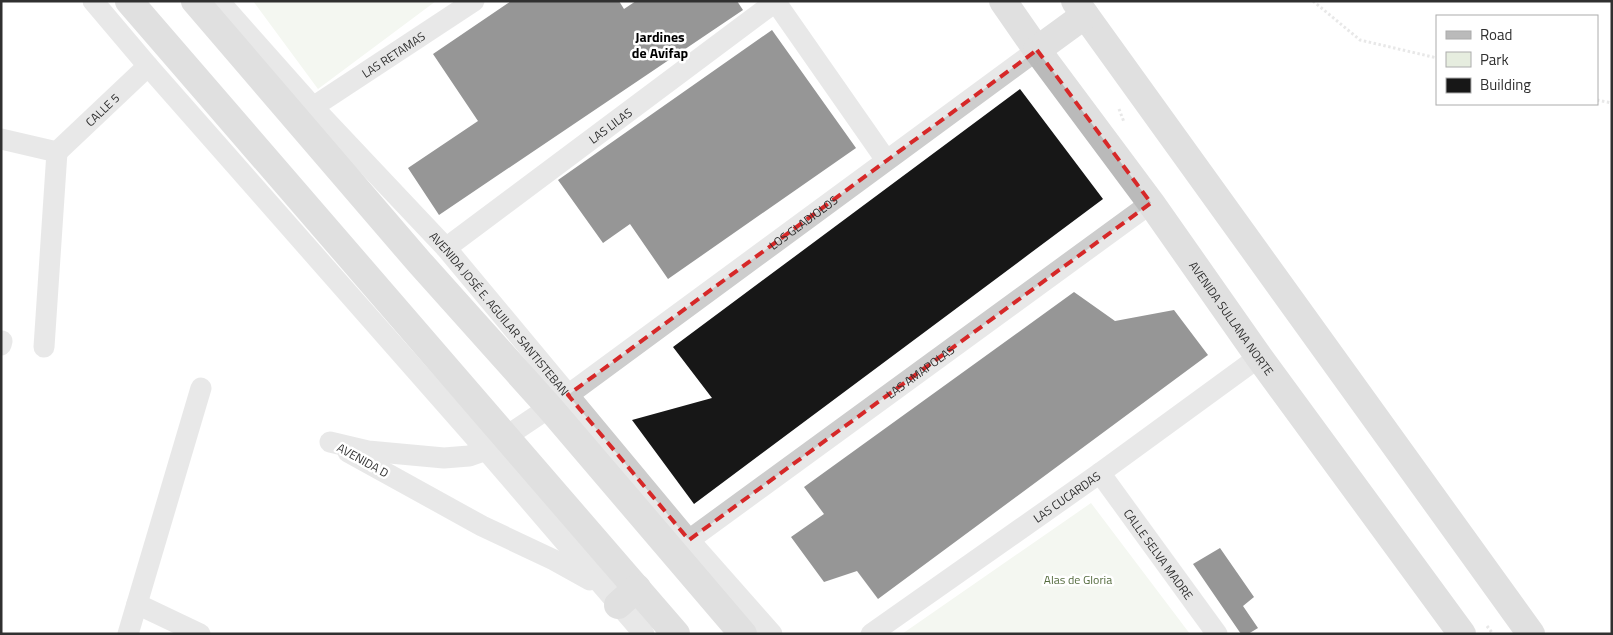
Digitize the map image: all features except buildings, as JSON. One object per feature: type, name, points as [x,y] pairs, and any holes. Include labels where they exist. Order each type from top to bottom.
[{"type":"main road","points":[[129,1],[619,594],[676,634]]},
{"type":"main road","name":"AVENIDA JOSÉ E. AGUILAR SANTISTEBAN","points":[[195,1],[420,263],[567,395],[743,634]]},
{"type":"main road","name":"AVENIDA SULLANA NORTE","points":[[1003,1],[1033,53],[1151,203],[1259,357],[1462,634]]},
{"type":"main road","points":[[1033,53],[1080,8],[1531,634]]},
{"type":"street","points":[[92,1],[148,66],[495,443]]},
{"type":"street","name":"AVENIDA JOSÉ E. AGUILAR SANTISTEBAN","points":[[219,1],[314,107],[446,248],[689,540],[772,634]]},
{"type":"street","points":[[775,2],[886,160]]},
{"type":"street","name":"LAS LILAS","points":[[446,248],[775,2]]},
{"type":"street","name":"LAS RETAMAS","points":[[314,107],[467,3]]},
{"type":"street","points":[[567,395],[1033,53]]},
{"type":"street","name":"LOS GLADIOLOS","points":[[567,395],[1033,53]]},
{"type":"street","name":"CALLE 5","points":[[57,152],[148,66]]},
{"type":"street","points":[[1,139],[57,152],[44,347]]},
{"type":"street","name":"LAS AMAPOLAS","points":[[689,540],[1151,203]]},
{"type":"street","name":"LAS CUCARDAS","points":[[871,634],[1100,473],[1259,357]]},
{"type":"street","points":[[128,634],[201,388]]},
{"type":"street","name":"AVENIDA D","points":[[567,395],[495,443],[469,456],[444,458],[368,450],[330,442],[482,526],[554,560],[619,594]]},
{"type":"street","name":"CALLE SELVA MADRE","points":[[1100,473],[1217,634]]},
{"type":"street","points":[[619,594],[644,634]]},
{"type":"street","points":[[137,604],[200,634]]},
{"type":"path","points":[[1313,1],[1360,40],[1436,58]]},
{"type":"path","points":[[1598,100],[1612,103]]},
{"type":"highlighted area","points":[[1037,50],[1151,203],[689,540],[568,395]]},
{"type":"green space","points":[[253,1],[436,1],[318,89]]},
{"type":"green space","name":"Alas de Gloria","points":[[1091,503],[1190,634],[902,634]]},
{"type":"district","name":"Jardines de Avifap","points":[[660,44]]}]
